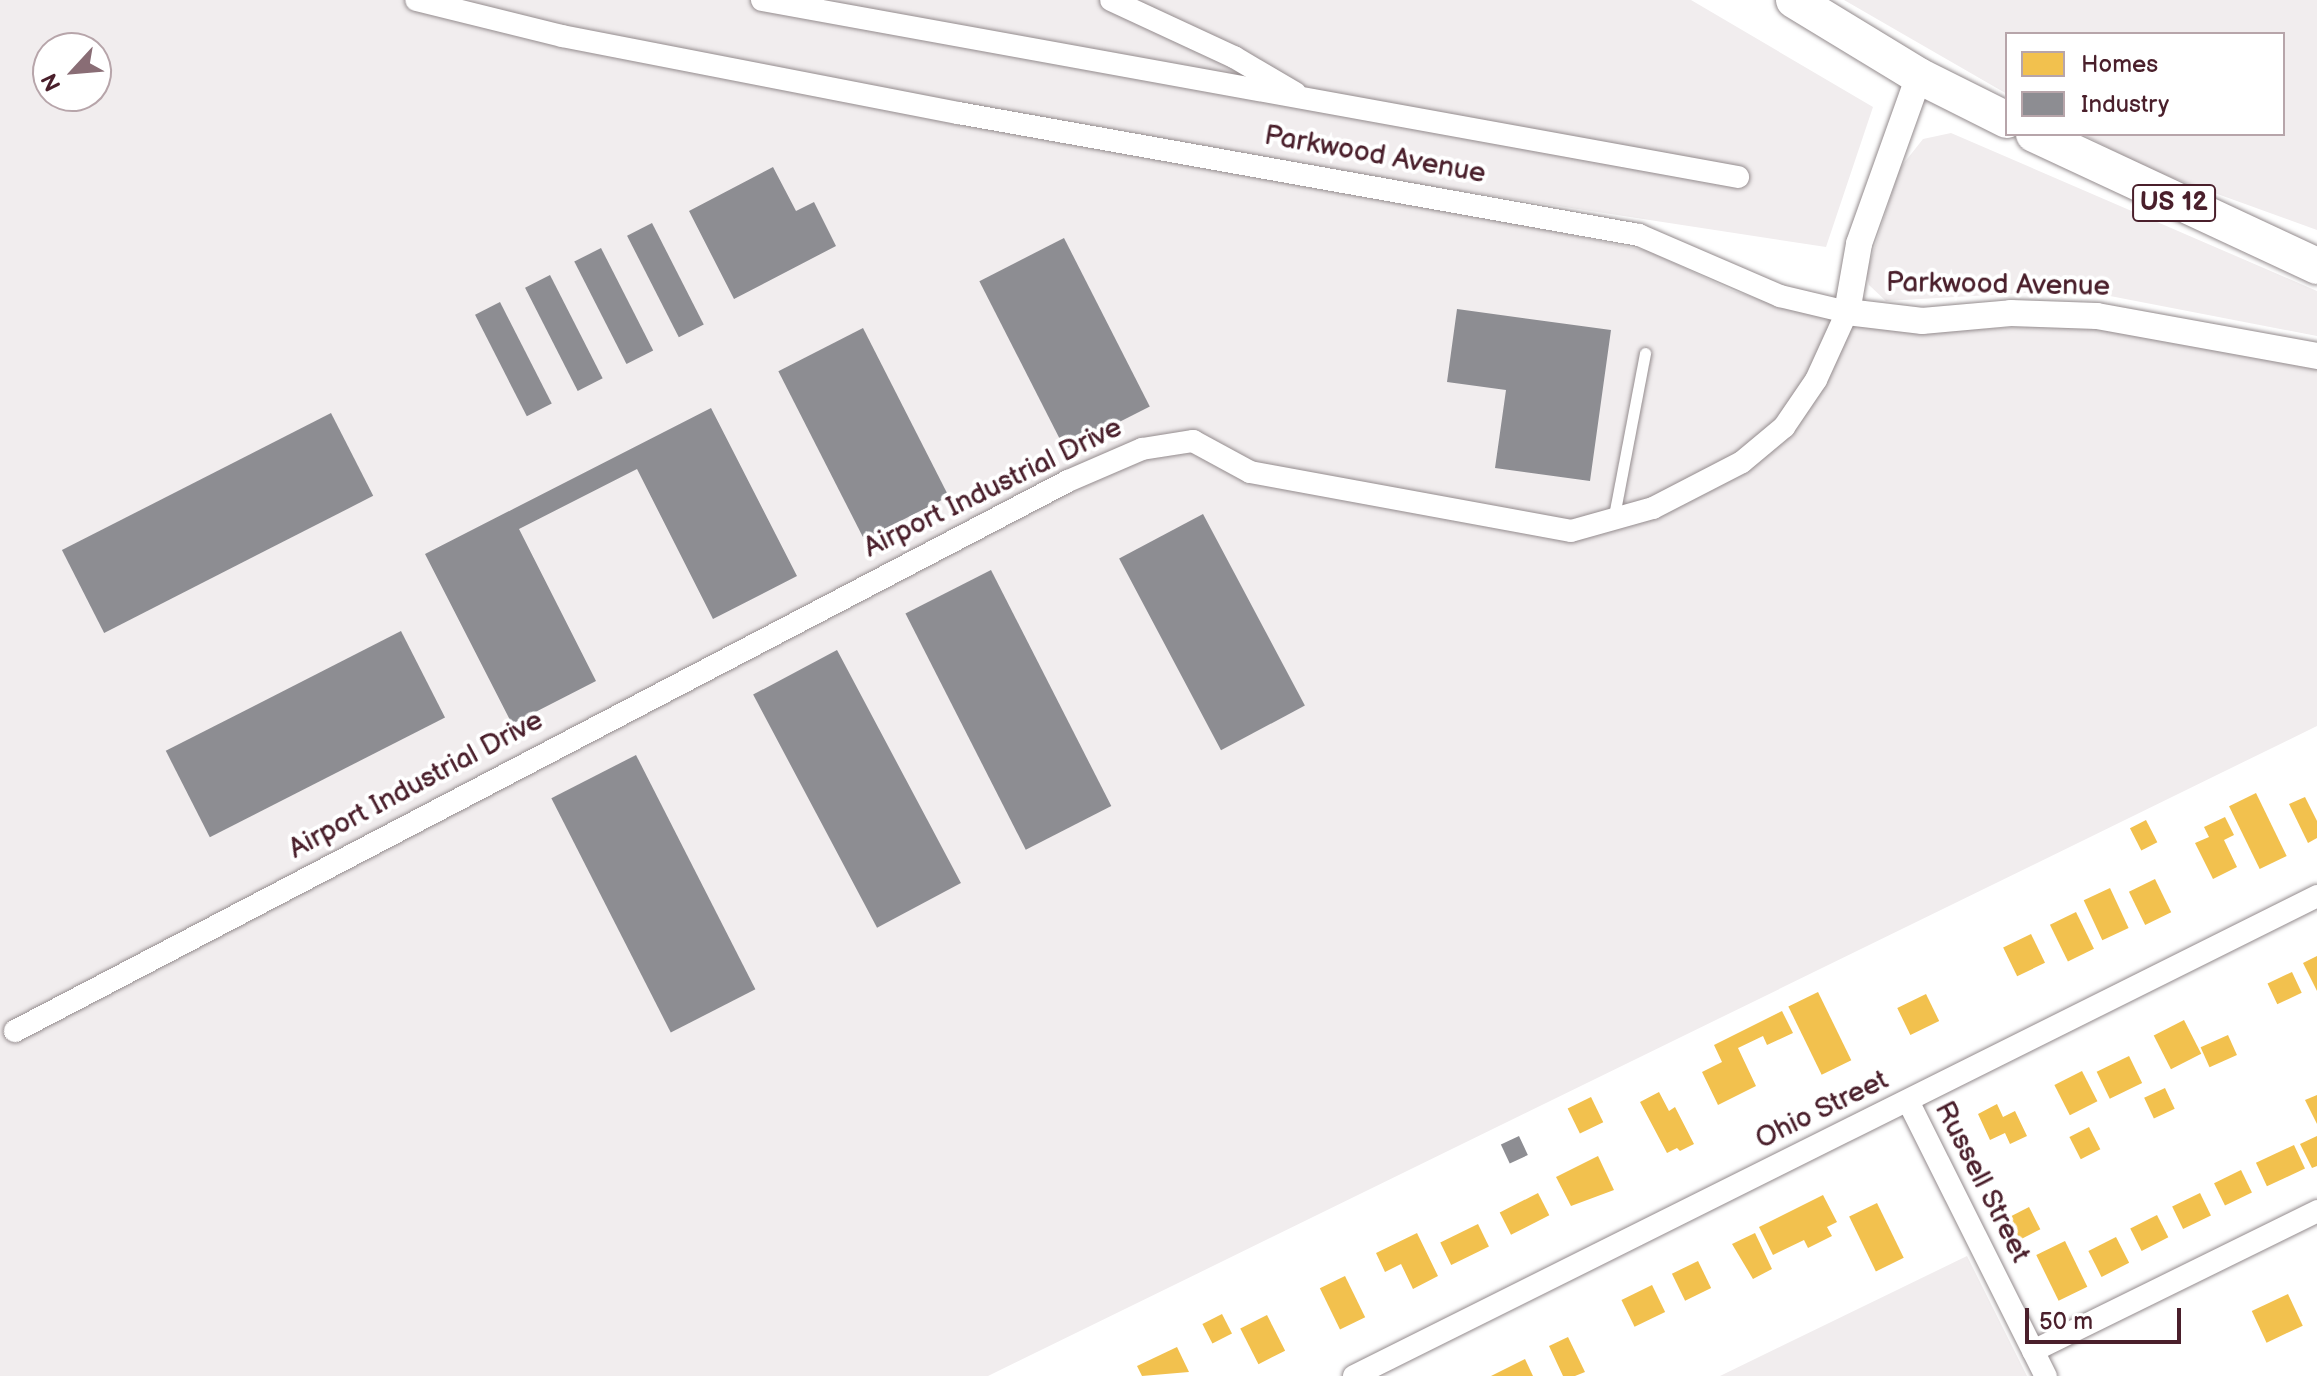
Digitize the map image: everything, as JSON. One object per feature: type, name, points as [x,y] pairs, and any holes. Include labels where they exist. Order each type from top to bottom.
[{"type":"highway","points":[[1794,0],[1919,76],[2005,119]]},
{"type":"highway","name":"US 12","points":[[2038,136],[2317,266]]},
{"type":"street","name":"Parkwood Avenue","points":[[416,0],[562,36],[943,110],[1639,235],[1780,296],[1847,312],[1922,321],[2011,313],[2097,316],[2317,356]]},
{"type":"street","points":[[762,0],[1738,177]]},
{"type":"street","points":[[1111,0],[1234,57],[1307,100]]},
{"type":"street","name":"Airport Industrial Drive","points":[[15,1031],[1068,481],[1142,449],[1193,441],[1250,472],[1571,531],[1613,522],[1700,486],[1742,462],[1784,427],[1816,380],[1847,312],[1859,244],[1919,76]]},
{"type":"street","name":"Ohio Street","points":[[1354,1376],[2317,896]]},
{"type":"street","name":"Russell Street","points":[[1908,1101],[2046,1376]]},
{"type":"street","points":[[2033,1351],[2317,1211]]},
{"type":"lane","points":[[1613,522],[1645,353]]},
{"type":"shaded area","points":[[0,0],[1691,0],[1873,107],[1826,247],[1056,129],[1649,251],[1731,290],[1783,307],[1930,332],[2066,324],[2317,367],[2317,726],[988,1376],[0,1376]]},
{"type":"shaded area","points":[[1844,0],[2317,0],[2317,230],[2151,170],[2086,136],[2285,136],[2285,32],[2005,32],[2005,93]]},
{"type":"shaded area","points":[[1951,133],[2317,291],[2317,336],[2110,296],[2060,291],[1886,301],[1869,285],[1866,274],[1900,168],[1923,139]]},
{"type":"shaded area","points":[[1967,1256],[2027,1376],[1720,1376]]},
{"type":"building: Homes","points":[[2256,793],[2287,856],[2260,869],[2229,806]]},
{"type":"building: Homes","points":[[2305,797],[2317,821],[2317,838],[2308,843],[2289,804]]},
{"type":"building: Homes","points":[[2225,817],[2234,835],[2224,840],[2237,867],[2213,879],[2195,843],[2209,837],[2204,827]]},
{"type":"building: Homes","points":[[2146,820],[2157,842],[2141,850],[2130,828]]},
{"type":"building: Homes","points":[[2155,879],[2171,912],[2145,925],[2129,892]]},
{"type":"building: Homes","points":[[2110,888],[2129,928],[2102,940],[2084,900]]},
{"type":"building: Homes","points":[[2076,912],[2094,949],[2068,962],[2050,925]]},
{"type":"building: Homes","points":[[2031,934],[2045,963],[2017,976],[2003,948]]},
{"type":"building: Homes","points":[[2317,956],[2317,991],[2303,963]]},
{"type":"building: Homes","points":[[2292,972],[2302,993],[2277,1004],[2268,983]]},
{"type":"building: Homes","points":[[1818,992],[1851,1060],[1822,1075],[1788,1006]]},
{"type":"building: Homes","points":[[1926,994],[1939,1021],[1910,1035],[1897,1008]]},
{"type":"building: Homes","points":[[1782,1011],[1793,1033],[1767,1045],[1763,1036],[1738,1048],[1756,1086],[1718,1105],[1702,1072],[1722,1062],[1714,1045]]},
{"type":"building: Homes","points":[[2184,1020],[2201,1054],[2171,1069],[2154,1035]]},
{"type":"building: Homes","points":[[2228,1035],[2237,1055],[2210,1067],[2201,1047]]},
{"type":"building: Homes","points":[[2129,1056],[2142,1083],[2110,1099],[2097,1072]]},
{"type":"building: Homes","points":[[2082,1071],[2097,1101],[2070,1115],[2054,1085]]},
{"type":"building: Homes","points":[[2165,1088],[2175,1109],[2154,1119],[2144,1098]]},
{"type":"building: Homes","points":[[1659,1092],[1669,1111],[1675,1107],[1694,1144],[1667,1153],[1640,1102]]},
{"type":"building: Homes","points":[[2317,1095],[2317,1124],[2305,1100]]},
{"type":"building: Homes","points":[[1591,1097],[1603,1122],[1580,1134],[1568,1108]]},
{"type":"building: Homes","points":[[1997,1104],[2003,1117],[2015,1111],[2027,1136],[2010,1144],[2005,1133],[1990,1140],[1978,1114]]},
{"type":"building: Homes","points":[[2089,1127],[2100,1149],[2081,1159],[2069,1137]]},
{"type":"building: Homes","points":[[2317,1136],[2317,1166],[2312,1168],[2300,1144]]},
{"type":"building: Homes","points":[[2294,1145],[2305,1169],[2267,1186],[2256,1163]]},
{"type":"building: Homes","points":[[1598,1156],[1614,1190],[1571,1206],[1556,1177]]},
{"type":"building: Homes","points":[[2241,1170],[2252,1192],[2225,1206],[2214,1183]]},
{"type":"building: Homes","points":[[1538,1193],[1549,1215],[1511,1235],[1500,1213]]},
{"type":"building: Homes","points":[[2200,1193],[2211,1215],[2183,1229],[2172,1207]]},
{"type":"building: Homes","points":[[1823,1195],[1837,1222],[1827,1227],[1832,1236],[1808,1248],[1804,1240],[1773,1255],[1759,1227]]},
{"type":"building: Homes","points":[[1877,1203],[1904,1258],[1876,1271],[1849,1217]]},
{"type":"building: Homes","points":[[2029,1207],[2040,1229],[2020,1240],[2009,1217]]},
{"type":"building: Homes","points":[[2157,1215],[2168,1237],[2142,1251],[2130,1229]]},
{"type":"building: Homes","points":[[1478,1224],[1489,1246],[1451,1265],[1440,1242]]},
{"type":"building: Homes","points":[[1417,1233],[1438,1276],[1413,1289],[1401,1264],[1385,1272],[1376,1253]]},
{"type":"building: Homes","points":[[1755,1233],[1772,1269],[1753,1279],[1732,1244]]},
{"type":"building: Homes","points":[[2116,1237],[2129,1263],[2102,1277],[2088,1251]]},
{"type":"building: Homes","points":[[2065,1241],[2087,1287],[2059,1301],[2036,1255]]},
{"type":"building: Homes","points":[[1698,1261],[1711,1288],[1685,1301],[1672,1274]]},
{"type":"building: Homes","points":[[1345,1276],[1365,1317],[1340,1330],[1320,1288]]},
{"type":"building: Homes","points":[[1652,1285],[1665,1312],[1635,1327],[1621,1300]]},
{"type":"building: Homes","points":[[2288,1294],[2303,1326],[2267,1343],[2252,1311]]},
{"type":"building: Homes","points":[[1222,1314],[1232,1334],[1212,1344],[1202,1324]]},
{"type":"building: Homes","points":[[1267,1315],[1285,1351],[1258,1364],[1240,1329]]},
{"type":"building: Homes","points":[[1568,1337],[1585,1372],[1575,1376],[1563,1376],[1549,1346]]},
{"type":"building: Homes","points":[[1177,1347],[1189,1372],[1142,1376],[1137,1366]]},
{"type":"building: Homes","points":[[1525,1359],[1533,1376],[1491,1376]]},
{"type":"building: Industry","points":[[773,167],[796,211],[814,202],[836,246],[734,299],[689,211]]},
{"type":"building: Industry","points":[[652,223],[704,325],[679,337],[627,236]]},
{"type":"building: Industry","points":[[1064,238],[1150,406],[1065,450],[979,281]]},
{"type":"building: Industry","points":[[601,248],[653,350],[626,364],[574,262]]},
{"type":"building: Industry","points":[[550,275],[603,378],[578,391],[525,288]]},
{"type":"building: Industry","points":[[500,302],[552,404],[527,416],[475,315]]},
{"type":"building: Industry","points":[[1457,309],[1611,330],[1590,481],[1495,468],[1506,390],[1447,382]]},
{"type":"building: Industry","points":[[863,328],[949,496],[864,540],[778,371]]},
{"type":"building: Industry","points":[[711,408],[797,576],[713,619],[637,469],[519,529],[596,681],[512,724],[425,554]]},
{"type":"building: Industry","points":[[331,413],[373,496],[104,633],[62,550]]},
{"type":"building: Industry","points":[[1203,514],[1305,706],[1221,750],[1119,559]]},
{"type":"building: Industry","points":[[991,570],[1111,806],[1026,850],[905,614]]},
{"type":"building: Industry","points":[[401,631],[445,717],[210,837],[166,751]]},
{"type":"building: Industry","points":[[837,650],[961,883],[877,928],[753,695]]},
{"type":"building: Industry","points":[[636,755],[755,989],[671,1032],[551,798]]},
{"type":"building: Industry","points":[[1519,1136],[1528,1155],[1510,1163],[1501,1144]]}]
